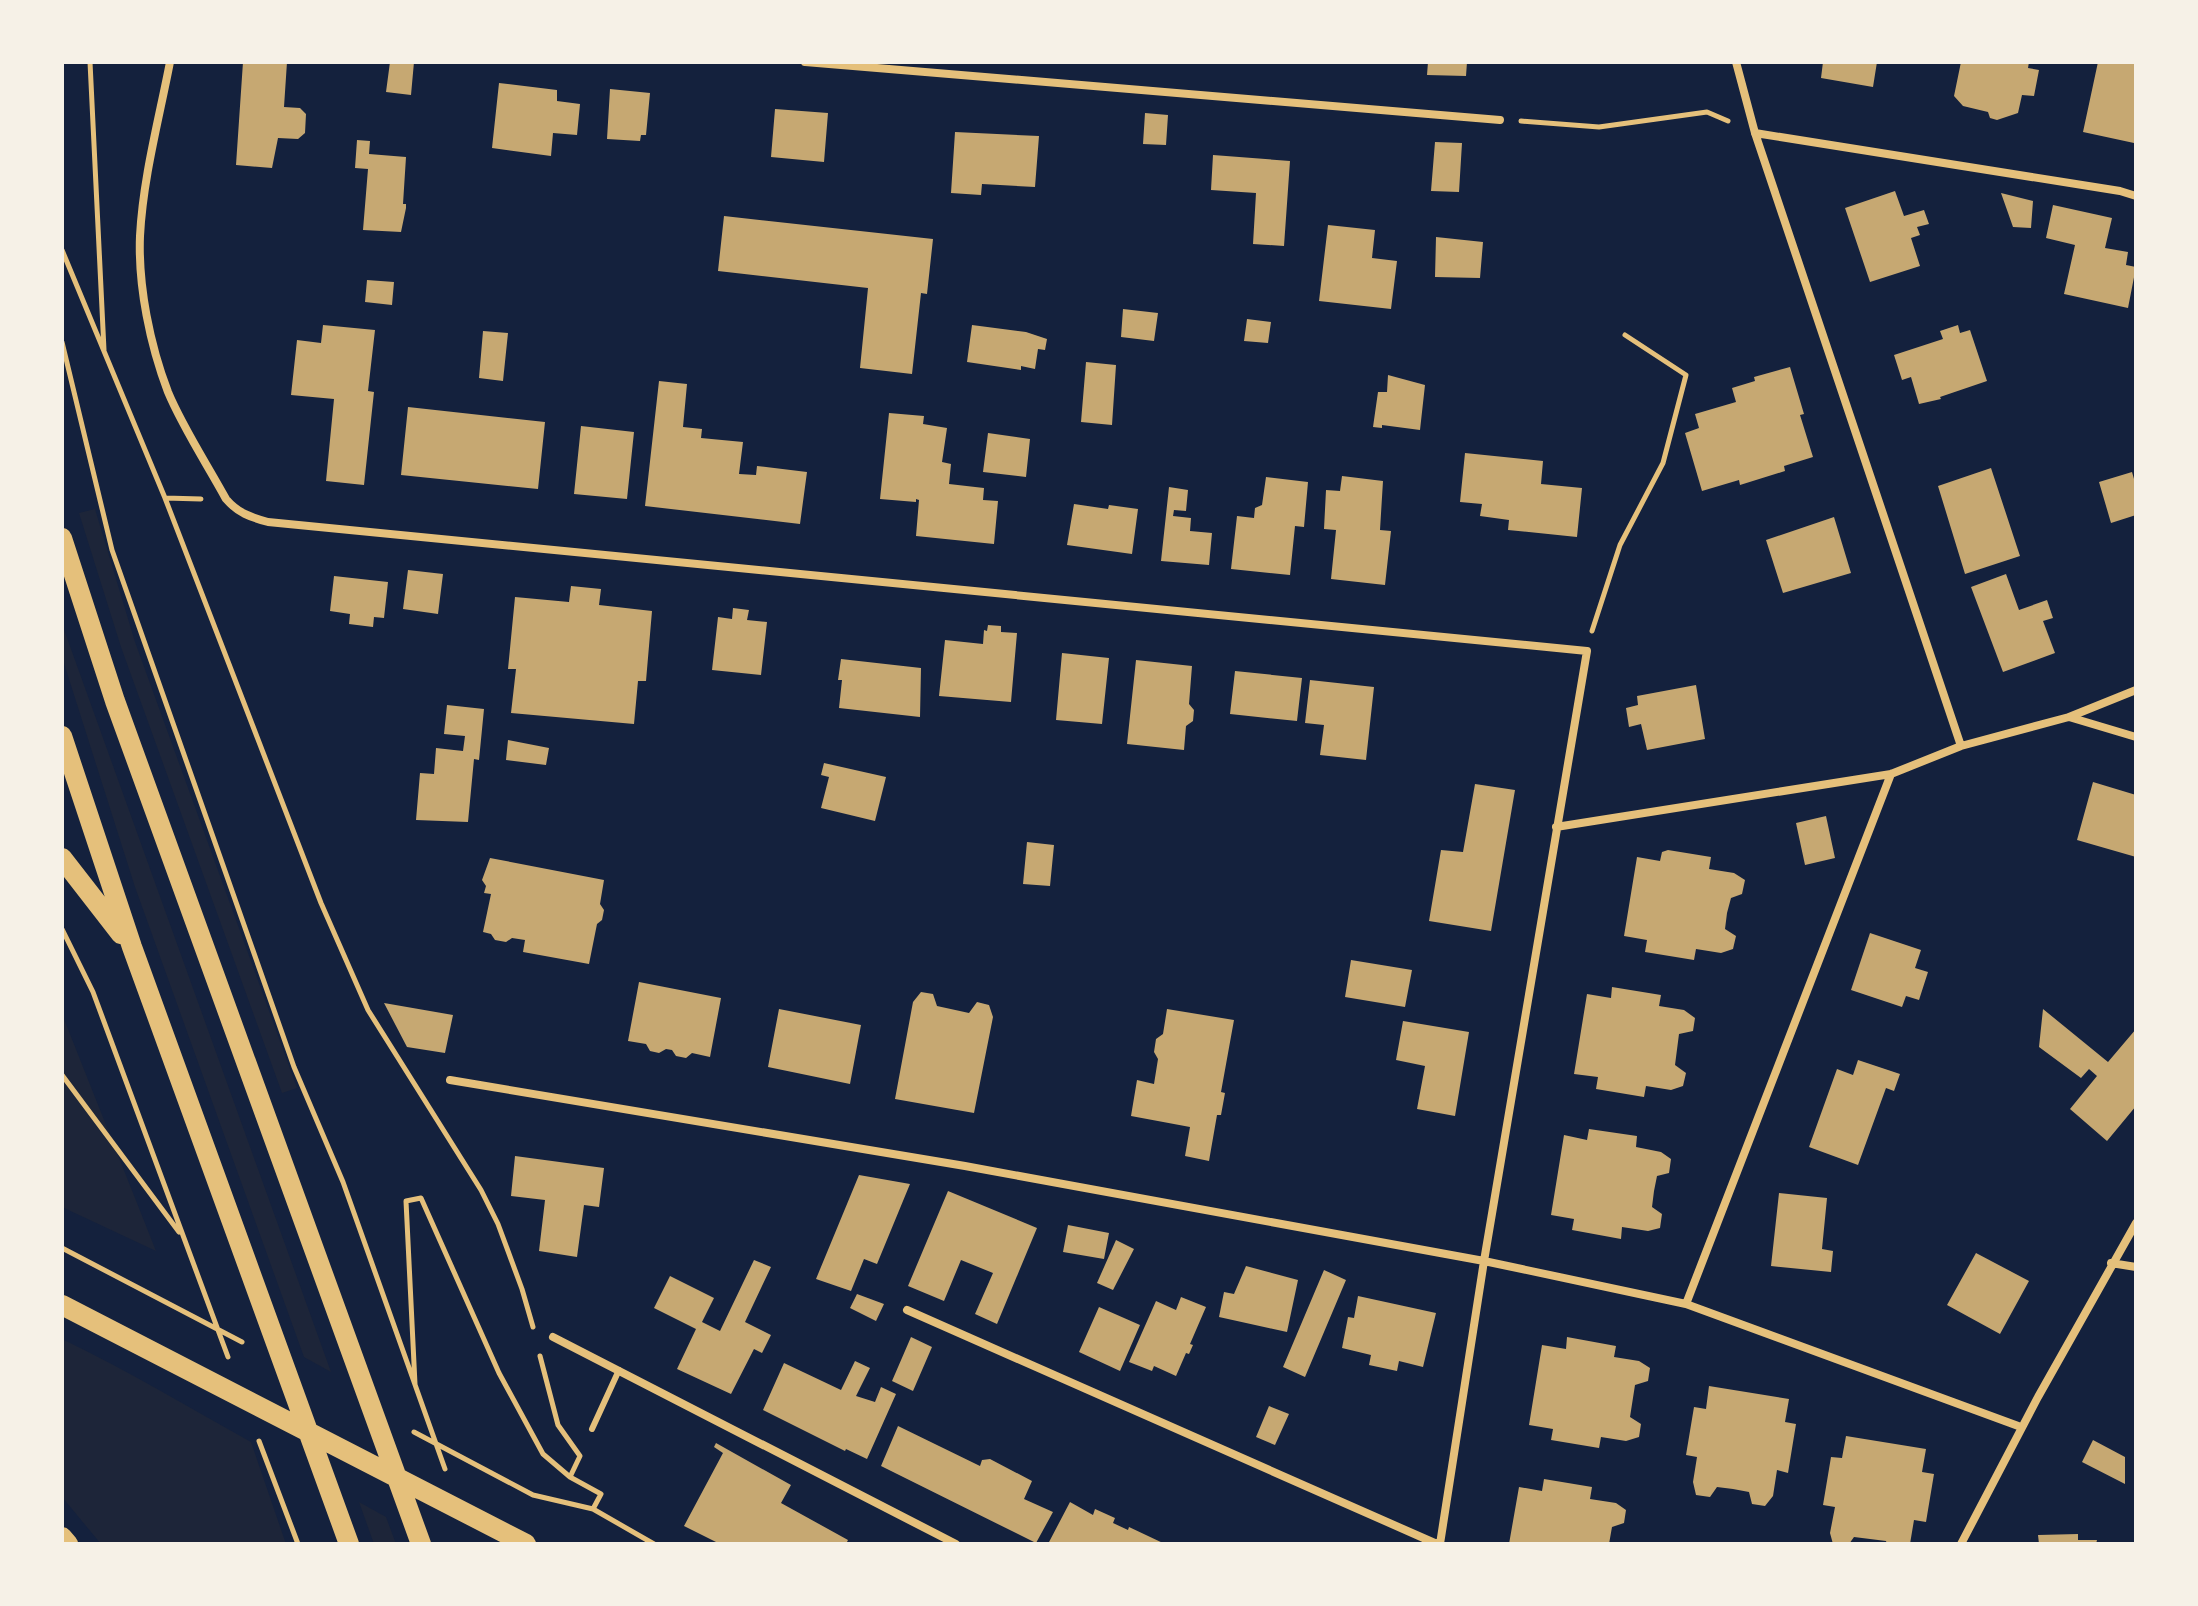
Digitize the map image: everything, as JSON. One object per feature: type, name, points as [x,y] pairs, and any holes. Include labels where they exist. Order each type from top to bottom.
[{"type":"main road","points":[[62,538],[115,701],[421,1544]]},
{"type":"main road","points":[[62,736],[132,947],[349,1544]]},
{"type":"main road","points":[[62,858],[132,947]]},
{"type":"main road","points":[[62,1305],[526,1544]]},
{"type":"main road","points":[[62,1537],[68,1544]]},
{"type":"street","points":[[170,62],[144,194],[140,240],[144,289],[154,345],[169,393],[226,499],[235,510],[250,517],[284,523],[1587,651],[1438,1544],[907,1310]]},
{"type":"street","points":[[805,62],[1500,120]]},
{"type":"street","points":[[1736,62],[1755,133],[1961,746]]},
{"type":"street","points":[[1755,133],[2136,196]]},
{"type":"street","points":[[1556,827],[1891,774],[1961,746],[2069,717],[2136,690]]},
{"type":"street","points":[[2069,717],[2136,737]]},
{"type":"street","points":[[1686,1304],[1891,774]]},
{"type":"street","points":[[450,1080],[965,1166],[1484,1261],[1686,1304],[2021,1427]]},
{"type":"street","points":[[1961,1544],[2021,1427],[2136,1223]]},
{"type":"street","points":[[2111,1263],[2136,1267]]},
{"type":"street","points":[[553,1337],[956,1544]]},
{"type":"lane","points":[[592,1429],[619,1370]]},
{"type":"path","points":[[90,62],[105,355]]},
{"type":"path","points":[[1500,120],[1599,127],[1707,112],[1755,133]]},
{"type":"path","points":[[62,250],[165,498],[321,903],[368,1010],[487,1201],[518,1276],[534,1334]]},
{"type":"path","points":[[1587,651],[1602,594],[1620,545],[1663,463],[1686,375],[1625,335]]},
{"type":"path","points":[[62,342],[112,550],[294,1067],[343,1182],[416,1393],[406,1201],[421,1198],[499,1373],[543,1454],[570,1477],[601,1494],[593,1509]]},
{"type":"path","points":[[62,929],[93,992],[232,1368]]},
{"type":"path","points":[[62,1075],[182,1236]]},
{"type":"path","points":[[62,1248],[114,1275]]},
{"type":"path","points":[[538,1349],[558,1425],[580,1456],[570,1477]]},
{"type":"path","points":[[254,1427],[298,1544]]},
{"type":"path","points":[[533,1495],[593,1509],[654,1544]]},
{"type":"shaded area","points":[[95,509],[135,642],[297,1088],[282,1093],[121,647],[79,513]]},
{"type":"shaded area","points":[[62,624],[331,1372],[304,1357],[135,887],[62,657]]},
{"type":"shaded area","points":[[62,1014],[156,1251],[62,1207]]},
{"type":"shaded area","points":[[62,1339],[251,1442],[286,1544],[101,1544],[62,1497]]},
{"type":"shaded area","points":[[359,1502],[386,1517],[396,1544],[374,1544]]},
{"type":"building","points":[[243,62],[287,62],[284,107],[300,108],[306,114],[305,133],[298,139],[278,138],[272,168],[236,165]]},
{"type":"building","points":[[390,62],[414,62],[411,95],[386,92]]},
{"type":"building","points":[[1428,62],[1467,62],[1466,76],[1427,75]]},
{"type":"building","points":[[1823,62],[1877,62],[1873,87],[1821,78]]},
{"type":"building","points":[[1961,62],[2029,62],[2028,68],[2039,70],[2034,96],[2022,95],[2018,113],[1997,120],[1990,118],[1988,112],[1963,106],[1954,96]]},
{"type":"building","points":[[2098,62],[2136,63],[2134,143],[2083,132]]},
{"type":"building","points":[[499,83],[557,90],[557,101],[580,104],[577,135],[553,133],[551,156],[492,148]]},
{"type":"building","points":[[610,89],[650,93],[646,135],[641,135],[640,141],[607,139]]},
{"type":"building","points":[[775,109],[828,113],[824,162],[771,157]]},
{"type":"building","points":[[1145,113],[1168,115],[1166,145],[1143,144]]},
{"type":"building","points":[[955,132],[1039,136],[1035,187],[982,184],[981,195],[951,193]]},
{"type":"building","points":[[357,140],[370,141],[369,154],[406,157],[403,204],[406,208],[401,232],[363,230],[368,169],[355,168]]},
{"type":"building","points":[[1435,142],[1462,143],[1459,192],[1431,191]]},
{"type":"building","points":[[1213,155],[1290,161],[1284,246],[1253,244],[1256,193],[1211,190]]},
{"type":"building","points":[[1895,191],[1904,216],[1924,210],[1929,224],[1917,227],[1920,235],[1911,238],[1920,266],[1870,282],[1845,208]]},
{"type":"building","points":[[2001,193],[2033,201],[2031,228],[2013,227]]},
{"type":"building","points":[[2053,205],[2112,218],[2105,248],[2128,252],[2126,265],[2136,267],[2128,308],[2064,294],[2075,245],[2046,238]]},
{"type":"building","points":[[724,216],[933,239],[927,294],[921,293],[912,374],[860,368],[868,288],[718,271]]},
{"type":"building","points":[[1328,225],[1375,230],[1372,258],[1397,261],[1391,309],[1319,301]]},
{"type":"building","points":[[1436,237],[1483,242],[1480,278],[1435,277]]},
{"type":"building","points":[[367,280],[394,282],[392,305],[365,302]]},
{"type":"building","points":[[1123,309],[1158,313],[1154,341],[1121,337]]},
{"type":"building","points":[[1247,319],[1271,322],[1268,343],[1244,341]]},
{"type":"building","points":[[323,325],[375,330],[368,391],[374,392],[364,485],[326,481],[334,399],[291,395],[297,340],[321,343]]},
{"type":"building","points":[[972,325],[1026,332],[1047,339],[1045,350],[1038,349],[1035,369],[1021,366],[1021,370],[967,362]]},
{"type":"building","points":[[1958,325],[1960,333],[1970,330],[1987,381],[1919,404],[1911,377],[1902,380],[1894,355],[1943,339],[1940,331]]},
{"type":"building","points":[[483,331],[508,333],[503,381],[479,378]]},
{"type":"building","points":[[1086,362],[1116,365],[1112,425],[1081,422]]},
{"type":"building","points":[[1790,367],[1813,457],[1784,466],[1785,471],[1740,485],[1739,480],[1702,491],[1685,433],[1699,428],[1695,414],[1736,402],[1732,388],[1755,381],[1754,377]]},
{"type":"building","points":[[1388,375],[1425,385],[1420,430],[1382,425],[1382,428],[1373,427],[1378,392],[1387,392]]},
{"type":"building","points":[[659,381],[687,384],[683,427],[702,429],[701,438],[743,442],[739,474],[756,475],[757,466],[807,472],[800,524],[645,506]]},
{"type":"building","points":[[408,407],[545,422],[538,489],[401,475]]},
{"type":"building","points":[[889,413],[924,416],[923,424],[947,428],[942,462],[951,464],[949,484],[984,488],[983,500],[998,501],[994,544],[916,536],[919,500],[880,499]]},
{"type":"building","points":[[581,426],[634,432],[627,499],[574,494]]},
{"type":"building","points":[[988,433],[1030,439],[1026,477],[983,472]]},
{"type":"building","points":[[1465,453],[1543,461],[1541,484],[1582,488],[1577,537],[1508,530],[1509,520],[1480,516],[1482,504],[1460,502]]},
{"type":"building","points":[[1991,468],[2020,556],[1965,574],[1938,486]]},
{"type":"building","points":[[2132,472],[2136,486],[2136,515],[2111,523],[2099,482]]},
{"type":"building","points":[[1342,476],[1383,481],[1380,530],[1391,531],[1385,585],[1331,579],[1336,530],[1324,529],[1326,490],[1340,491]]},
{"type":"building","points":[[1266,477],[1308,482],[1304,527],[1295,526],[1290,575],[1231,569],[1237,516],[1254,518],[1255,508],[1262,505]]},
{"type":"building","points":[[1169,487],[1188,490],[1186,511],[1174,510],[1173,516],[1191,518],[1190,531],[1212,533],[1209,565],[1161,561]]},
{"type":"building","points":[[1074,504],[1138,509],[1132,554],[1067,545]]},
{"type":"building","points":[[1834,517],[1851,573],[1783,593],[1766,540]]},
{"type":"building","points":[[408,570],[443,574],[438,614],[403,609]]},
{"type":"building","points":[[2006,574],[2019,610],[2047,600],[2053,618],[2043,621],[2055,653],[2003,672],[1971,587]]},
{"type":"building","points":[[334,576],[388,582],[384,618],[374,617],[373,627],[349,624],[350,614],[330,611]]},
{"type":"building","points":[[571,586],[601,589],[599,605],[652,611],[646,681],[638,681],[634,724],[511,713],[516,669],[508,669],[515,597],[569,602]]},
{"type":"building","points":[[733,608],[749,610],[747,620],[767,622],[761,675],[712,670],[718,617],[732,619]]},
{"type":"building","points":[[988,625],[1001,626],[1001,632],[1017,633],[1011,702],[939,696],[945,640],[983,644],[984,630],[987,631]]},
{"type":"building","points":[[1062,653],[1109,658],[1102,724],[1056,720]]},
{"type":"building","points":[[841,659],[921,668],[920,717],[839,708]]},
{"type":"building","points":[[1136,660],[1192,666],[1189,704],[1194,710],[1193,721],[1186,726],[1184,750],[1127,744]]},
{"type":"building","points":[[1235,671],[1302,678],[1297,721],[1230,714]]},
{"type":"building","points":[[1310,680],[1374,687],[1366,760],[1320,755],[1324,725],[1305,723]]},
{"type":"building","points":[[1696,685],[1705,739],[1647,750],[1641,724],[1629,727],[1626,708],[1638,705],[1637,696]]},
{"type":"building","points":[[447,705],[484,709],[479,760],[474,759],[468,822],[416,820],[420,773],[434,774],[436,748],[463,751],[465,736],[444,734]]},
{"type":"building","points":[[508,740],[549,748],[546,765],[506,760]]},
{"type":"building","points":[[824,763],[886,777],[875,821],[821,808],[829,777],[821,775]]},
{"type":"building","points":[[2093,782],[2136,795],[2136,857],[2077,840]]},
{"type":"building","points":[[1475,784],[1515,790],[1491,931],[1429,921],[1441,850],[1463,852]]},
{"type":"building","points":[[1826,816],[1835,858],[1805,865],[1796,823]]},
{"type":"building","points":[[1027,842],[1054,845],[1050,886],[1023,884]]},
{"type":"building","points":[[1668,850],[1711,857],[1709,869],[1734,873],[1745,880],[1742,894],[1731,898],[1727,913],[1725,929],[1736,936],[1733,949],[1721,953],[1696,949],[1694,960],[1645,952],[1647,940],[1624,936],[1637,857],[1660,861],[1662,852]]},
{"type":"building","points":[[490,858],[604,880],[600,904],[604,910],[602,920],[597,924],[589,964],[523,952],[525,940],[495,940],[491,934],[483,932],[491,894],[484,893],[486,886],[482,880]]},
{"type":"building","points":[[1870,933],[1921,950],[1915,968],[1928,972],[1919,1000],[1906,996],[1902,1007],[1851,990]]},
{"type":"building","points":[[1351,960],[1412,970],[1405,1007],[1345,997]]},
{"type":"building","points":[[639,982],[721,998],[710,1057],[692,1053],[686,1058],[666,1049],[659,1053],[650,1051],[646,1044],[628,1041]]},
{"type":"building","points":[[1612,987],[1661,995],[1659,1006],[1684,1010],[1695,1018],[1693,1031],[1679,1034],[1675,1065],[1686,1073],[1683,1086],[1671,1090],[1646,1086],[1644,1097],[1596,1089],[1598,1077],[1574,1074],[1587,994],[1611,998]]},
{"type":"building","points":[[921,992],[933,994],[937,1006],[969,1013],[977,1002],[989,1005],[993,1017],[974,1113],[895,1099],[913,1002]]},
{"type":"building","points":[[384,1003],[453,1015],[445,1053],[407,1047]]},
{"type":"building","points":[[779,1009],[861,1025],[850,1084],[768,1067]]},
{"type":"building","points":[[1167,1009],[1234,1020],[1221,1092],[1225,1093],[1221,1115],[1217,1115],[1209,1161],[1185,1156],[1190,1127],[1131,1116],[1137,1080],[1154,1084],[1158,1059],[1154,1052],[1156,1039],[1163,1034]]},
{"type":"building","points":[[2043,1009],[2108,1062],[2136,1029],[2136,1106],[2107,1141],[2070,1109],[2097,1076],[2089,1069],[2081,1078],[2039,1047]]},
{"type":"building","points":[[1403,1021],[1469,1032],[1455,1116],[1417,1109],[1425,1066],[1396,1060]]},
{"type":"building","points":[[1858,1060],[1900,1074],[1894,1091],[1886,1088],[1858,1165],[1809,1147],[1837,1069],[1853,1075]]},
{"type":"building","points":[[1589,1129],[1637,1136],[1636,1147],[1661,1152],[1671,1159],[1669,1173],[1657,1176],[1654,1191],[1652,1207],[1662,1214],[1660,1228],[1648,1231],[1622,1227],[1621,1239],[1572,1230],[1574,1219],[1551,1215],[1564,1135],[1587,1140]]},
{"type":"building","points":[[515,1156],[604,1168],[599,1207],[584,1205],[577,1257],[539,1251],[545,1200],[511,1196]]},
{"type":"building","points":[[859,1175],[910,1184],[877,1264],[864,1259],[851,1291],[816,1279]]},
{"type":"building","points":[[948,1191],[1037,1228],[997,1324],[975,1314],[993,1273],[961,1260],[944,1301],[908,1286]]},
{"type":"building","points":[[1779,1193],[1827,1198],[1822,1249],[1833,1251],[1831,1272],[1771,1266]]},
{"type":"building","points":[[1068,1225],[1109,1233],[1104,1259],[1063,1252]]},
{"type":"building","points":[[1116,1240],[1134,1249],[1113,1290],[1097,1283]]},
{"type":"building","points":[[1976,1253],[2029,1281],[2000,1334],[1947,1305]]},
{"type":"building","points":[[754,1260],[771,1267],[745,1322],[771,1335],[762,1353],[754,1349],[731,1394],[677,1369],[696,1329],[654,1308],[670,1276],[714,1298],[702,1322],[720,1331]]},
{"type":"building","points":[[1246,1266],[1298,1280],[1287,1332],[1219,1317],[1224,1292],[1234,1294]]},
{"type":"building","points":[[1324,1270],[1346,1280],[1305,1377],[1283,1367]]},
{"type":"building","points":[[857,1294],[884,1304],[876,1321],[850,1308]]},
{"type":"building","points":[[1358,1296],[1436,1313],[1423,1367],[1399,1361],[1397,1371],[1369,1365],[1371,1355],[1342,1348],[1348,1317],[1354,1318]]},
{"type":"building","points":[[1181,1297],[1206,1307],[1190,1344],[1193,1345],[1176,1376],[1154,1366],[1152,1371],[1129,1362],[1156,1301],[1176,1310]]},
{"type":"building","points":[[1099,1307],[1140,1325],[1120,1371],[1079,1352]]},
{"type":"building","points":[[911,1337],[932,1347],[913,1391],[892,1381]]},
{"type":"building","points":[[1567,1337],[1616,1346],[1614,1357],[1639,1361],[1650,1368],[1648,1381],[1635,1385],[1630,1417],[1641,1424],[1639,1437],[1626,1441],[1601,1437],[1599,1448],[1551,1440],[1553,1429],[1529,1425],[1542,1345],[1566,1349]]},
{"type":"building","points":[[855,1361],[870,1368],[856,1396],[875,1402],[881,1387],[896,1394],[867,1459],[763,1410],[784,1363],[841,1390]]},
{"type":"building","points":[[1709,1386],[1789,1399],[1785,1422],[1796,1424],[1788,1473],[1777,1470],[1773,1496],[1765,1506],[1752,1504],[1749,1492],[1733,1489],[1717,1487],[1710,1497],[1696,1495],[1693,1482],[1697,1457],[1686,1455],[1694,1407],[1706,1409]]},
{"type":"building","points":[[1269,1406],[1289,1414],[1275,1445],[1256,1437]]},
{"type":"building","points":[[898,1426],[980,1466],[982,1460],[990,1459],[1032,1481],[1024,1499],[1053,1512],[1036,1543],[881,1466]]},
{"type":"building","points":[[1846,1436],[1926,1449],[1922,1472],[1934,1474],[1926,1522],[1914,1520],[1910,1544],[1887,1544],[1886,1541],[1854,1537],[1849,1544],[1833,1544],[1830,1533],[1835,1507],[1823,1505],[1831,1457],[1842,1458]]},
{"type":"building","points":[[2093,1440],[2125,1457],[2125,1484],[2082,1462]]},
{"type":"building","points":[[716,1443],[791,1485],[781,1503],[848,1540],[846,1544],[720,1544],[684,1526],[723,1453],[714,1447]]},
{"type":"building","points":[[1544,1479],[1592,1487],[1590,1499],[1616,1503],[1626,1510],[1624,1523],[1612,1527],[1609,1544],[1509,1544],[1519,1487],[1542,1491]]},
{"type":"building","points":[[1070,1502],[1093,1515],[1095,1509],[1115,1518],[1113,1523],[1165,1544],[1048,1544]]},
{"type":"building","points":[[2078,1534],[2078,1540],[2097,1540],[2096,1544],[2039,1544],[2038,1535]]}]
